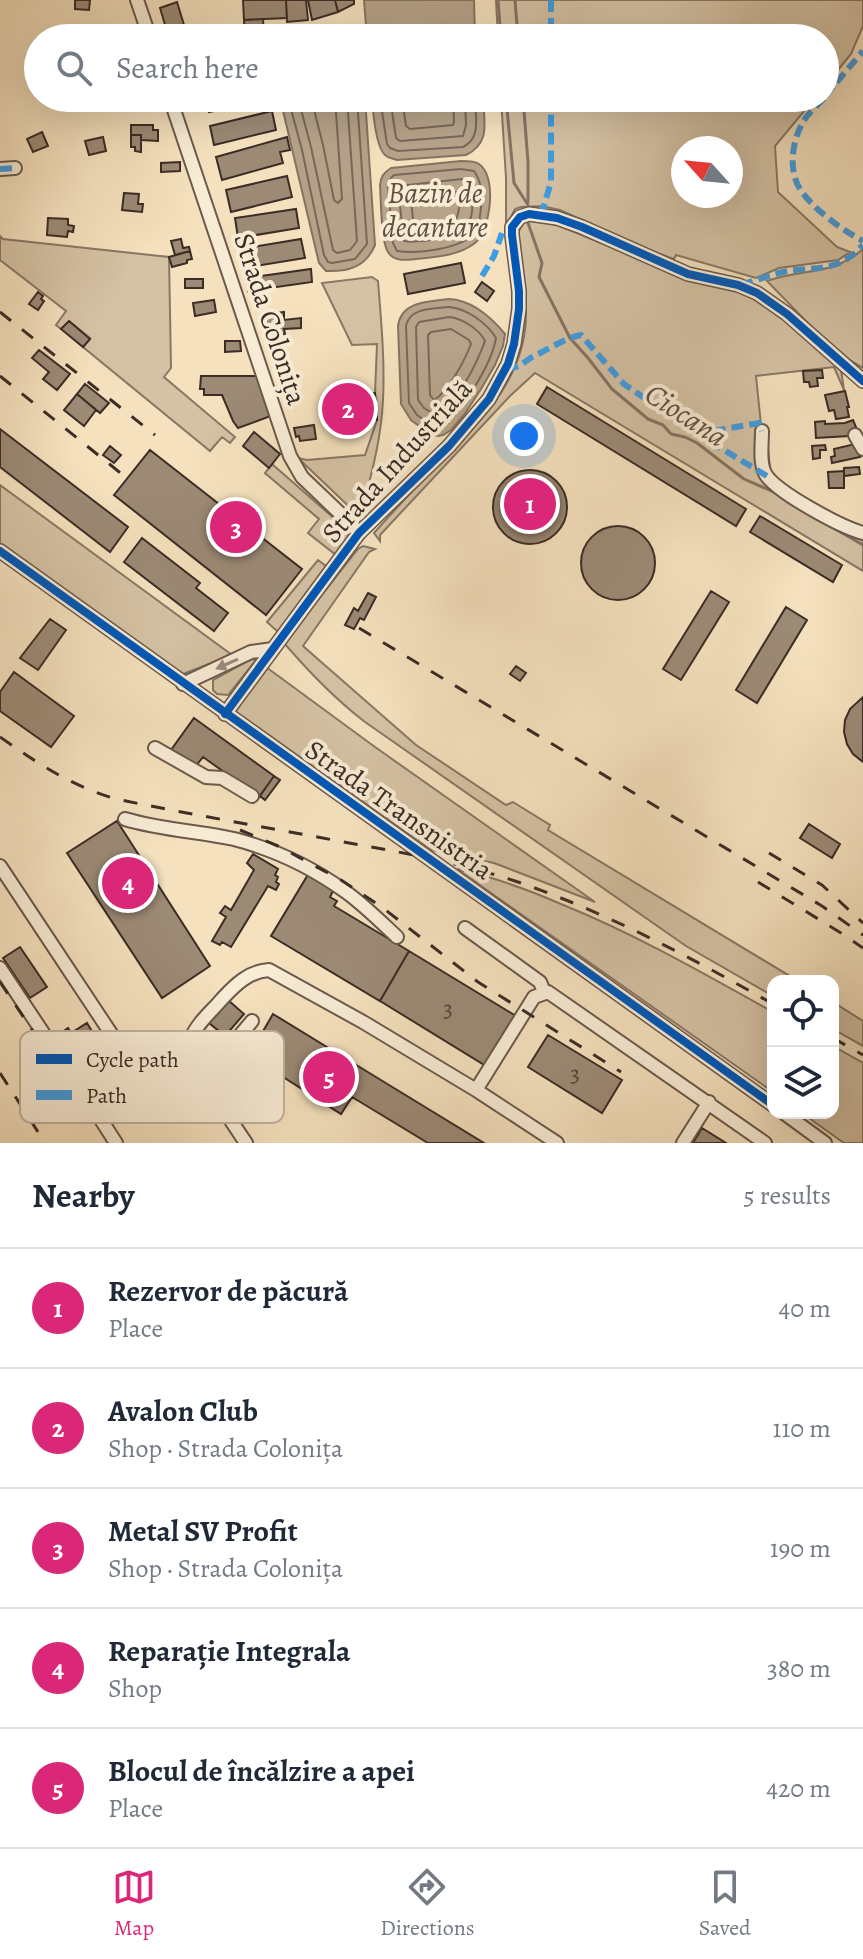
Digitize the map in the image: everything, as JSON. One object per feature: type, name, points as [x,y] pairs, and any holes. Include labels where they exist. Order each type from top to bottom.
[{"type":"street","points":[[137,0],[145,24]]},
{"type":"street","name":"Strada Colonița","points":[[175,112],[290,456],[302,477],[359,533]]},
{"type":"street","points":[[0,169],[15,168]]},
{"type":"street","name":"Strada Industrială","points":[[225,714],[359,533],[449,446],[476,416],[498,384],[514,344],[519,309],[512,227],[520,217],[529,214],[557,218],[688,274],[738,285],[757,293],[863,381]]},
{"type":"street","points":[[762,431],[763,468],[767,476],[832,521],[863,533]]},
{"type":"street","points":[[855,435],[863,449]]},
{"type":"street","name":"Strada Transnistria","points":[[0,551],[767,1101]]},
{"type":"street","points":[[183,684],[251,652],[273,649]]},
{"type":"street","points":[[155,748],[206,777],[222,778],[252,796]]},
{"type":"street","points":[[125,819],[147,826],[258,846],[318,874],[348,893],[397,937]]},
{"type":"street","points":[[0,866],[110,1031]]},
{"type":"street","points":[[465,928],[540,982],[544,992]]},
{"type":"street","points":[[0,968],[42,1031]]},
{"type":"street","points":[[196,1031],[246,977],[269,970],[363,1022],[557,1143]]},
{"type":"street","points":[[476,1090],[534,997],[548,992],[765,1143]]},
{"type":"street","points":[[244,1031],[252,1021]]},
{"type":"street","points":[[683,1143],[709,1102]]},
{"type":"street","points":[[792,1119],[825,1143]]},
{"type":"street","points":[[103,1123],[116,1143]]},
{"type":"street","points":[[234,1123],[246,1143]]},
{"type":"shaded area","points":[[496,0],[863,0],[863,26],[851,54],[839,69],[839,24],[497,24]]},
{"type":"shaded area","points":[[502,112],[803,112],[775,146],[778,192],[837,247],[850,252],[838,260],[779,268],[756,278],[648,250],[560,210],[542,206],[515,209],[506,227]]},
{"type":"shaded area","points":[[537,219],[685,278],[736,290],[762,302],[782,316],[841,370],[844,390],[834,367],[756,376],[761,425],[765,426],[771,476],[806,500],[863,529],[863,571],[535,373],[380,535],[380,541],[374,533],[481,419],[508,380],[524,337],[526,312],[518,233],[524,221]]},
{"type":"shaded area","points":[[0,236],[3,239],[169,257],[171,368],[164,377],[235,437],[230,443],[222,437],[210,451],[83,347],[90,338],[69,321],[61,329],[56,325],[66,311],[0,260]]},
{"type":"shaded area","points":[[863,249],[863,368],[836,352],[767,281],[829,268],[852,258]]},
{"type":"shaded area","points":[[372,277],[378,281],[383,400],[375,459],[359,516],[298,458],[307,460],[365,455],[377,420],[377,344],[352,345],[322,283]]},
{"type":"shaded area","points":[[272,464],[344,527],[349,538],[336,555],[308,533],[319,519],[265,473]]},
{"type":"shaded area","points":[[0,485],[232,655],[183,674],[0,543]]},
{"type":"shaded area","points":[[363,546],[375,549],[369,552],[303,646],[416,745],[506,805],[513,802],[550,825],[548,830],[788,975],[767,975],[767,993],[686,946],[365,722],[323,685],[284,643]]},
{"type":"shaded area","points":[[318,560],[326,566],[278,632],[267,622]]},
{"type":"shaded area","points":[[253,658],[255,661],[228,695],[217,694],[213,690],[213,680]]},
{"type":"shaded area","points":[[266,667],[595,902],[494,863],[431,850],[233,710]]},
{"type":"shaded area","points":[[457,869],[523,888],[616,928],[767,1009],[767,1088]]},
{"type":"shaded area","points":[[839,1006],[863,1021],[863,1046],[839,1032]]},
{"type":"shaded area","points":[[839,1049],[863,1063],[863,1143],[844,1143],[810,1119],[839,1119]]},
{"type":"water","points":[[364,0],[474,0],[475,24],[366,24]]},
{"type":"water","name":"Bazin de decantare","points":[[283,112],[366,112],[375,245],[367,258],[355,267],[326,271],[319,263]]},
{"type":"water","name":"Bazin de decantare","points":[[373,112],[484,112],[483,138],[466,155],[397,160],[385,155],[375,128]]},
{"type":"water","name":"Bazin de decantare","points":[[461,161],[479,164],[488,180],[490,204],[480,237],[461,251],[447,255],[408,260],[394,257],[388,252],[383,230],[380,185],[383,175],[391,168]]},
{"type":"water","name":"Bazin de decantare","points":[[449,299],[465,302],[480,310],[505,334],[495,365],[464,415],[451,430],[438,436],[411,420],[401,404],[398,326],[400,318],[410,307]]},
{"type":"building","points":[[75,0],[90,0],[89,10],[75,9]]},
{"type":"building","points":[[243,0],[286,0],[287,18],[244,20]]},
{"type":"building","points":[[286,0],[306,0],[308,20],[287,22]]},
{"type":"building","points":[[308,0],[335,0],[338,12],[312,20]]},
{"type":"building","points":[[335,0],[354,0],[354,4],[338,12]]},
{"type":"building","points":[[177,2],[184,24],[165,24],[160,8]]},
{"type":"building","points":[[263,19],[263,24],[244,24],[244,20]]},
{"type":"building","points":[[272,112],[276,130],[214,145],[210,126]]},
{"type":"building","points":[[131,125],[153,125],[153,130],[158,130],[158,141],[141,140],[141,135],[131,135]]},
{"type":"building","points":[[42,132],[48,146],[33,152],[27,139]]},
{"type":"building","points":[[131,135],[141,135],[141,152],[131,147]]},
{"type":"building","points":[[103,137],[106,151],[89,155],[85,141]]},
{"type":"building","points":[[287,137],[290,150],[280,152],[283,163],[222,180],[216,157]]},
{"type":"building","points":[[180,162],[180,171],[161,172],[161,163]]},
{"type":"building","points":[[287,176],[292,197],[231,212],[226,190]]},
{"type":"building","points":[[124,193],[139,194],[138,204],[143,204],[142,212],[122,210]]},
{"type":"building","points":[[296,209],[299,228],[238,238],[235,218]]},
{"type":"building","points":[[48,218],[68,219],[68,225],[74,226],[73,232],[68,231],[67,237],[47,235]]},
{"type":"building","points":[[181,239],[183,248],[189,247],[190,251],[175,255],[171,241]]},
{"type":"building","points":[[301,239],[305,258],[244,268],[241,249]]},
{"type":"building","points":[[190,251],[192,259],[172,267],[169,257]]},
{"type":"building","points":[[461,263],[465,283],[408,294],[404,274]]},
{"type":"building","points":[[311,269],[312,282],[248,291],[247,278]]},
{"type":"building","points":[[185,279],[203,279],[203,288],[185,288]]},
{"type":"building","points":[[482,282],[494,291],[487,301],[475,292]]},
{"type":"building","points":[[38,292],[44,301],[38,310],[29,304]]},
{"type":"building","points":[[214,300],[216,312],[195,316],[193,303]]},
{"type":"building","points":[[284,312],[284,320],[301,318],[301,328],[284,329],[285,334],[265,338],[262,315]]},
{"type":"building","points":[[69,321],[90,339],[83,347],[61,329]]},
{"type":"building","points":[[225,341],[240,341],[241,351],[225,352]]},
{"type":"building","points":[[39,350],[70,374],[57,390],[43,379],[49,372],[32,358]]},
{"type":"building","points":[[822,370],[823,378],[817,378],[818,386],[810,387],[809,382],[804,382],[803,371]]},
{"type":"building","points":[[296,373],[298,387],[287,388],[285,375]]},
{"type":"building","points":[[201,376],[257,376],[271,416],[238,428],[222,395],[204,395],[204,389],[200,389]]},
{"type":"building","points":[[85,384],[109,403],[100,413],[77,394]]},
{"type":"building","points":[[547,387],[746,509],[736,526],[537,404]]},
{"type":"building","points":[[845,391],[849,417],[836,419],[834,410],[829,411],[825,395]]},
{"type":"building","points":[[375,393],[377,420],[343,422],[341,395]]},
{"type":"building","points":[[77,394],[96,410],[84,426],[64,410]]},
{"type":"building","points":[[853,420],[858,432],[850,436],[816,438],[815,422],[845,423]]},
{"type":"building","points":[[314,425],[316,439],[300,441],[299,436],[296,437],[294,428]]},
{"type":"building","points":[[0,429],[128,527],[110,552],[0,467]]},
{"type":"building","points":[[254,432],[280,454],[269,468],[243,446]]},
{"type":"building","points":[[855,444],[860,457],[832,463],[834,449]]},
{"type":"building","points":[[825,445],[826,450],[820,450],[820,458],[813,459],[812,446]]},
{"type":"building","points":[[110,446],[121,455],[114,463],[103,455]]},
{"type":"building","points":[[150,450],[302,569],[266,615],[114,495]]},
{"type":"building","points":[[859,467],[860,474],[844,476],[844,468]]},
{"type":"building","points":[[530,470],[551,476],[561,486],[567,507],[561,528],[551,538],[530,544],[509,538],[499,528],[493,507],[499,486],[509,476]]},
{"type":"building","points":[[844,471],[844,488],[829,488],[828,472]]},
{"type":"building","points":[[760,516],[842,565],[833,582],[750,532]]},
{"type":"building","points":[[618,526],[639,532],[649,542],[655,563],[649,584],[639,594],[618,600],[597,594],[587,584],[581,563],[587,542],[597,532]]},
{"type":"building","points":[[142,538],[200,583],[196,588],[228,613],[214,631],[124,562]]},
{"type":"building","points":[[711,591],[729,602],[681,680],[663,669]]},
{"type":"building","points":[[368,593],[376,597],[364,620],[360,618],[354,629],[345,625],[354,608],[358,611]]},
{"type":"building","points":[[786,607],[807,620],[757,703],[736,690]]},
{"type":"building","points":[[50,619],[66,630],[38,670],[20,658]]},
{"type":"building","points":[[516,666],[526,673],[520,681],[510,674]]},
{"type":"building","points":[[14,672],[74,716],[51,747],[0,711],[0,692]]},
{"type":"building","points":[[863,697],[863,762],[853,754],[844,732],[850,709]]},
{"type":"building","points":[[194,718],[274,776],[259,797],[203,757],[195,767],[171,750]]},
{"type":"building","points":[[274,776],[280,780],[265,800],[260,796]]},
{"type":"building","points":[[117,821],[210,966],[162,998],[67,853]]},
{"type":"building","points":[[809,824],[840,844],[832,858],[800,838]]},
{"type":"building","points":[[253,854],[278,869],[275,875],[279,884],[276,890],[268,886],[231,947],[222,942],[220,945],[212,941],[226,917],[220,913],[225,906],[231,910],[254,870],[247,863]]},
{"type":"building","points":[[309,873],[334,889],[330,897],[337,901],[334,906],[409,951],[380,1001],[271,936]]},
{"type":"building","points":[[20,947],[47,987],[30,998],[3,958]]},
{"type":"building","points":[[409,951],[516,1016],[486,1066],[380,1001]]},
{"type":"building","points":[[228,1000],[244,1014],[229,1031],[219,1031],[209,1023]]},
{"type":"building","points":[[273,1014],[484,1143],[428,1143],[352,1097],[341,1114],[284,1078],[284,1031],[263,1031]]},
{"type":"building","points":[[87,1023],[92,1031],[74,1031]]},
{"type":"building","points":[[548,1035],[622,1080],[602,1113],[528,1067]]},
{"type":"building","points":[[702,1128],[726,1143],[693,1143]]},
{"type":"waterway","points":[[498,0],[500,24]]},
{"type":"waterway","name":"Ciocana","points":[[515,0],[517,24]]},
{"type":"waterway","points":[[507,112],[514,183],[528,205]]},
{"type":"waterway","name":"Ciocana","points":[[524,112],[528,202]]},
{"type":"waterway","name":"Ciocana","points":[[528,223],[542,263],[539,277],[570,338],[612,389],[671,434],[697,443],[744,479],[776,493]]},
{"type":"waterway","name":"Ciocana","points":[[795,506],[863,545]]},
{"type":"railway","points":[[0,312],[155,435]]},
{"type":"railway","points":[[0,376],[123,475]]},
{"type":"railway","points":[[359,628],[822,906],[863,935]]},
{"type":"railway","points":[[0,737],[69,780],[116,799],[412,855],[515,881],[647,936],[767,1001]]},
{"type":"railway","points":[[240,830],[278,846],[341,880],[383,908],[478,982],[621,1072]]},
{"type":"railway","points":[[769,853],[822,885],[863,923]]},
{"type":"railway","points":[[758,882],[863,948]]},
{"type":"railway","points":[[0,982],[33,1031]]},
{"type":"railway","points":[[839,1041],[863,1055]]},
{"type":"railway","points":[[0,1073],[20,1104]]},
{"type":"railway","points":[[32,1123],[40,1135]]},
{"type":"marked path","points":[[551,0],[551,24]]},
{"type":"marked path","points":[[839,79],[863,51]]},
{"type":"marked path","points":[[541,215],[551,182],[551,112]]},
{"type":"marked path","points":[[811,112],[799,130],[794,147],[796,181],[812,204],[863,241]]},
{"type":"marked path","points":[[0,169],[15,168]]},
{"type":"marked path","points":[[482,276],[494,256],[502,233]]},
{"type":"marked path","points":[[741,284],[788,271],[832,265],[850,257],[863,245]]},
{"type":"marked path","points":[[506,368],[519,366],[557,344],[581,335],[624,384],[694,432],[767,476]]},
{"type":"marked path","points":[[696,434],[759,423],[762,431]]},
{"type":"cycle path","points":[[225,714],[359,533],[449,446],[489,399],[508,364],[514,344],[519,291],[512,227],[520,217],[529,214],[557,218],[688,274],[738,285],[757,293],[787,314],[863,381]]},
{"type":"cycle path","points":[[0,551],[767,1101]]},
{"type":"place","name":"Avalon Club","points":[[348,409]]},
{"type":"place","name":"Rezervor de păcură","points":[[530,504]]},
{"type":"place","name":"Metal SV Profit","points":[[236,527]]},
{"type":"place","name":"Reparație Integrala","points":[[128,883]]},
{"type":"place","name":"Blocul de încălzire a apei","points":[[329,1077]]}]
